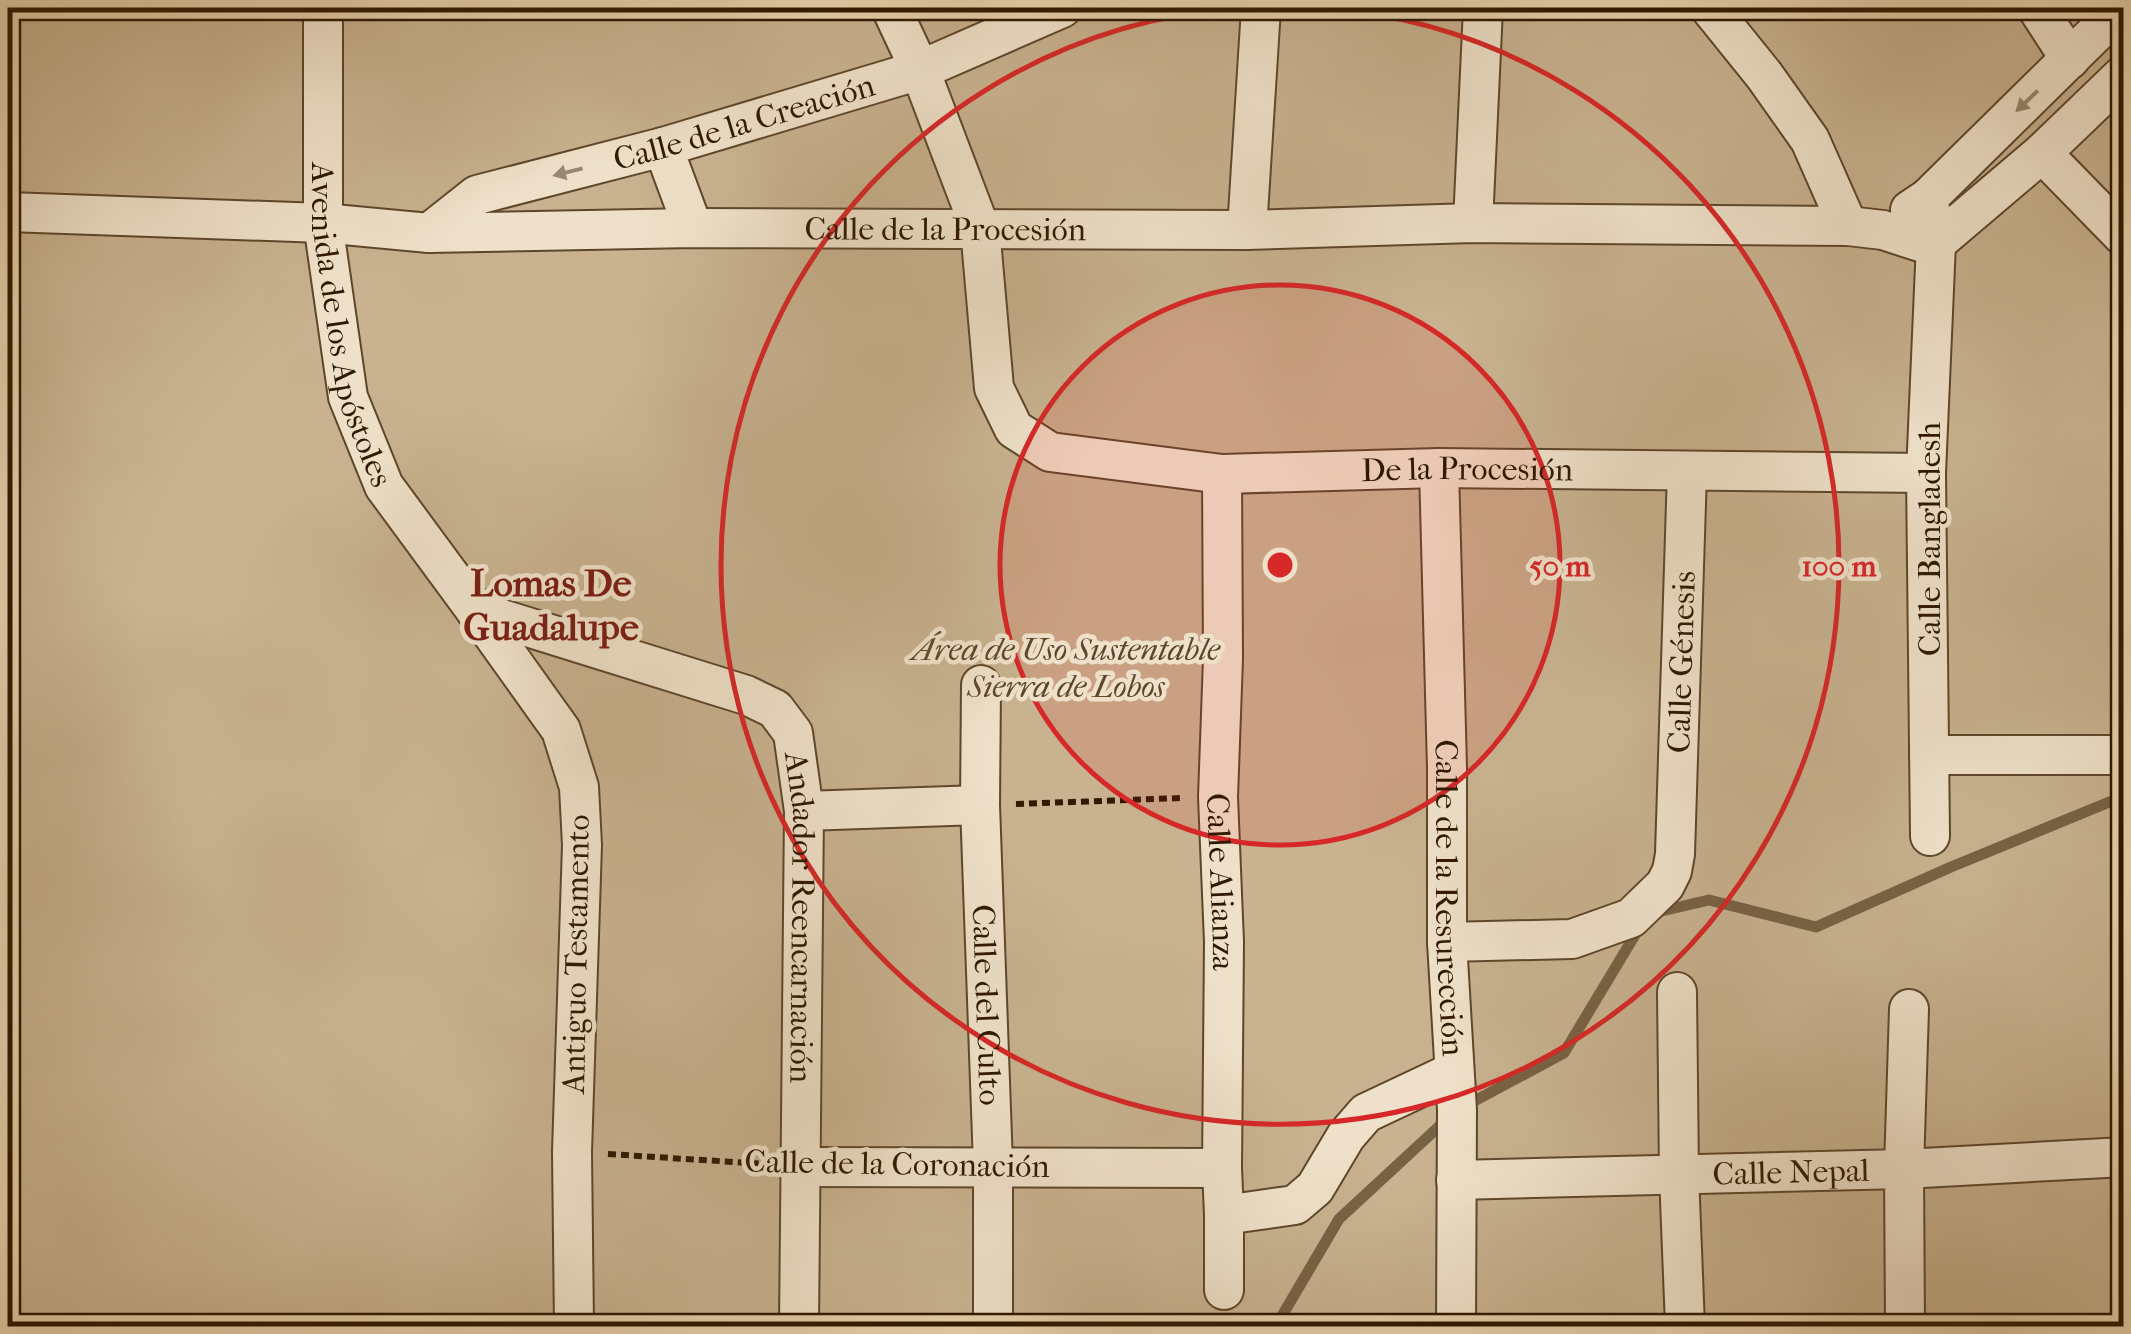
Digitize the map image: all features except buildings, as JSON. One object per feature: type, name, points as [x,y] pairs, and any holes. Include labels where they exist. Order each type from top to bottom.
[{"type":"street","name":"Avenida de los Apóstoles","points":[[323,8],[323,223],[348,398],[384,486],[476,611]]},
{"type":"street","points":[[891,8],[920,70],[980,228]]},
{"type":"street","name":"Calle de la Creación","points":[[429,233],[477,195],[663,147],[920,70],[1062,8]]},
{"type":"street","points":[[1246,230],[1261,8]]},
{"type":"street","points":[[1473,224],[1483,8]]},
{"type":"street","points":[[1710,8],[1764,74],[1866,228],[1928,198],[2122,8]]},
{"type":"street","points":[[2037,8],[2070,59]]},
{"type":"street","points":[[1936,243],[2042,153],[2124,74]]},
{"type":"street","points":[[663,147],[693,228]]},
{"type":"street","points":[[2042,153],[2124,238]]},
{"type":"street","name":"Calle Bangladesh","points":[[1928,198],[1936,243],[1926,473],[1930,836]]},
{"type":"street","name":"Calle de la Procesión","points":[[8,212],[323,223],[429,233],[693,228],[1246,230],[1473,224],[1866,228],[1936,243]]},
{"type":"street","name":"De la Procesión","points":[[980,228],[994,388],[1014,430],[1050,452],[1222,474],[1439,468],[1926,473]]},
{"type":"street","name":"Calle de la Resurección","points":[[1439,468],[1447,942],[1457,1110],[1456,1326]]},
{"type":"street","name":"Calle Génesis","points":[[1447,942],[1572,939],[1631,918],[1666,885],[1674,854],[1687,470]]},
{"type":"street","name":"Calle Alianza","points":[[1222,474],[1223,659],[1218,797],[1224,942],[1224,1290]]},
{"type":"street","name":"Andador Reencarnación","points":[[476,611],[746,695],[776,709],[792,733],[804,811],[799,1326]]},
{"type":"street","name":"Antiguo Testamento","points":[[476,611],[560,730],[579,787],[582,845],[572,1152],[574,1326]]},
{"type":"street","name":"Calle del Culto","points":[[980,686],[980,805],[993,1166],[992,1326]]},
{"type":"street","points":[[1929,754],[2124,755]]},
{"type":"street","points":[[804,811],[980,805]]},
{"type":"street","points":[[1677,992],[1685,1326]]},
{"type":"street","points":[[1905,1326],[1904,1169],[1910,1009]]},
{"type":"street","points":[[1224,1214],[1295,1206],[1315,1188],[1346,1136],[1366,1113],[1453,1072]]},
{"type":"street","name":"Calle Nepal","points":[[1456,1180],[1904,1169],[2124,1157]]},
{"type":"street","name":"Calle de la Coronación","points":[[801,1167],[1222,1168]]},
{"type":"path","points":[[980,805],[1218,797]]},
{"type":"path","name":"Calle de la Coronación","points":[[572,1152],[801,1167]]},
{"type":"green space","name":"Área de Uso Sustentable Sierra de Lobos","points":[[8,8],[2123,8],[2123,1326],[8,1326]]},
{"type":"waterway","points":[[1653,913],[1709,900],[1816,927],[2124,796]]},
{"type":"waterway","points":[[1465,1106],[1564,1053],[1641,925]]},
{"type":"waterway","points":[[1276,1326],[1339,1219],[1446,1120]]},
{"type":"district","name":"Lomas De Guadalupe","points":[[551,604]]}]
